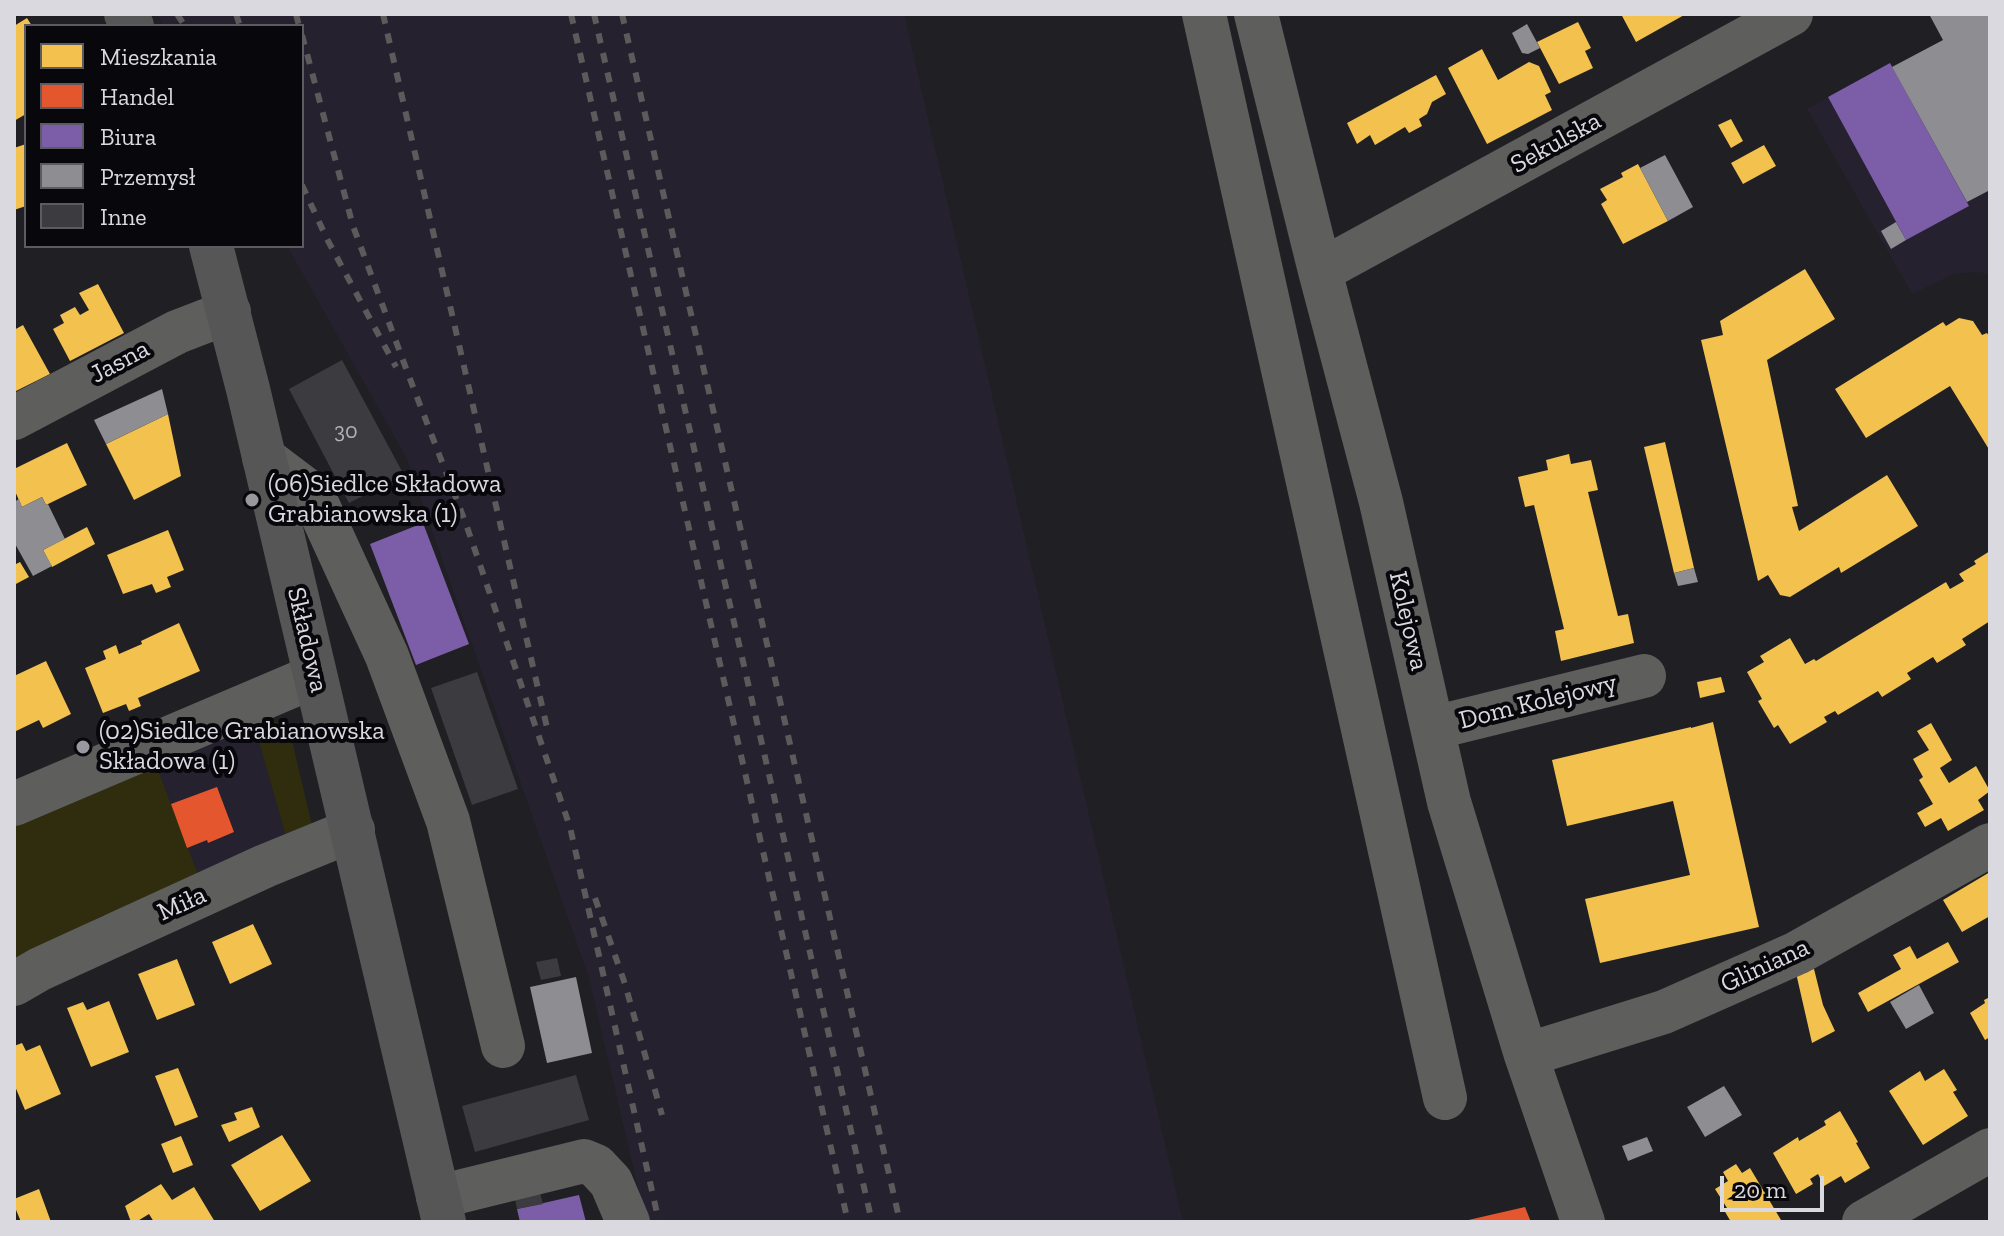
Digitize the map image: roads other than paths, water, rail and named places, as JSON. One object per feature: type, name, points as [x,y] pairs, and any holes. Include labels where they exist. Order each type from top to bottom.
[{"type":"main road","name":"Składowa","points":[[212,248],[353,830],[441,1209]]},
{"type":"street","points":[[1204,14],[1445,1098]]},
{"type":"street","name":"Kolejowa","points":[[1256,14],[1381,502],[1449,802],[1526,1055],[1583,1222]]},
{"type":"street","name":"Sekulska","points":[[1320,271],[1791,14]]},
{"type":"street","name":"Jasna","points":[[14,418],[177,332],[229,312]]},
{"type":"street","points":[[264,458],[313,495],[387,656],[448,821],[503,1046]]},
{"type":"street","points":[[14,804],[315,676]]},
{"type":"street","name":"Dom Kolejowy","points":[[1433,728],[1644,676]]},
{"type":"street","name":"Miła","points":[[14,984],[40,969],[265,866],[353,830]]},
{"type":"street","name":"Gliniana","points":[[1526,1055],[1664,1012],[1797,953],[1990,845]]},
{"type":"street","points":[[1864,1222],[1990,1150]]},
{"type":"street","points":[[441,1209],[584,1161],[596,1166],[611,1182],[628,1222]]},
{"type":"railway","points":[[177,14],[184,24]]},
{"type":"railway","points":[[236,14],[239,24]]},
{"type":"railway","points":[[296,14],[298,24]]},
{"type":"railway","points":[[383,14],[548,732]]},
{"type":"railway","points":[[571,14],[848,1222]]},
{"type":"railway","points":[[594,14],[872,1222]]},
{"type":"railway","points":[[622,14],[900,1222]]},
{"type":"railway","points":[[304,42],[353,226],[466,524],[570,827],[659,1222]]},
{"type":"railway","points":[[304,189],[327,239],[396,367]]},
{"type":"railway","points":[[595,898],[625,984],[662,1115]]},
{"type":"place","name":"(06)Siedlce Składowa Grabianowska (1)","points":[[252,500]]},
{"type":"place","name":"(02)Siedlce Grabianowska Składowa (1)","points":[[83,747]]}]
